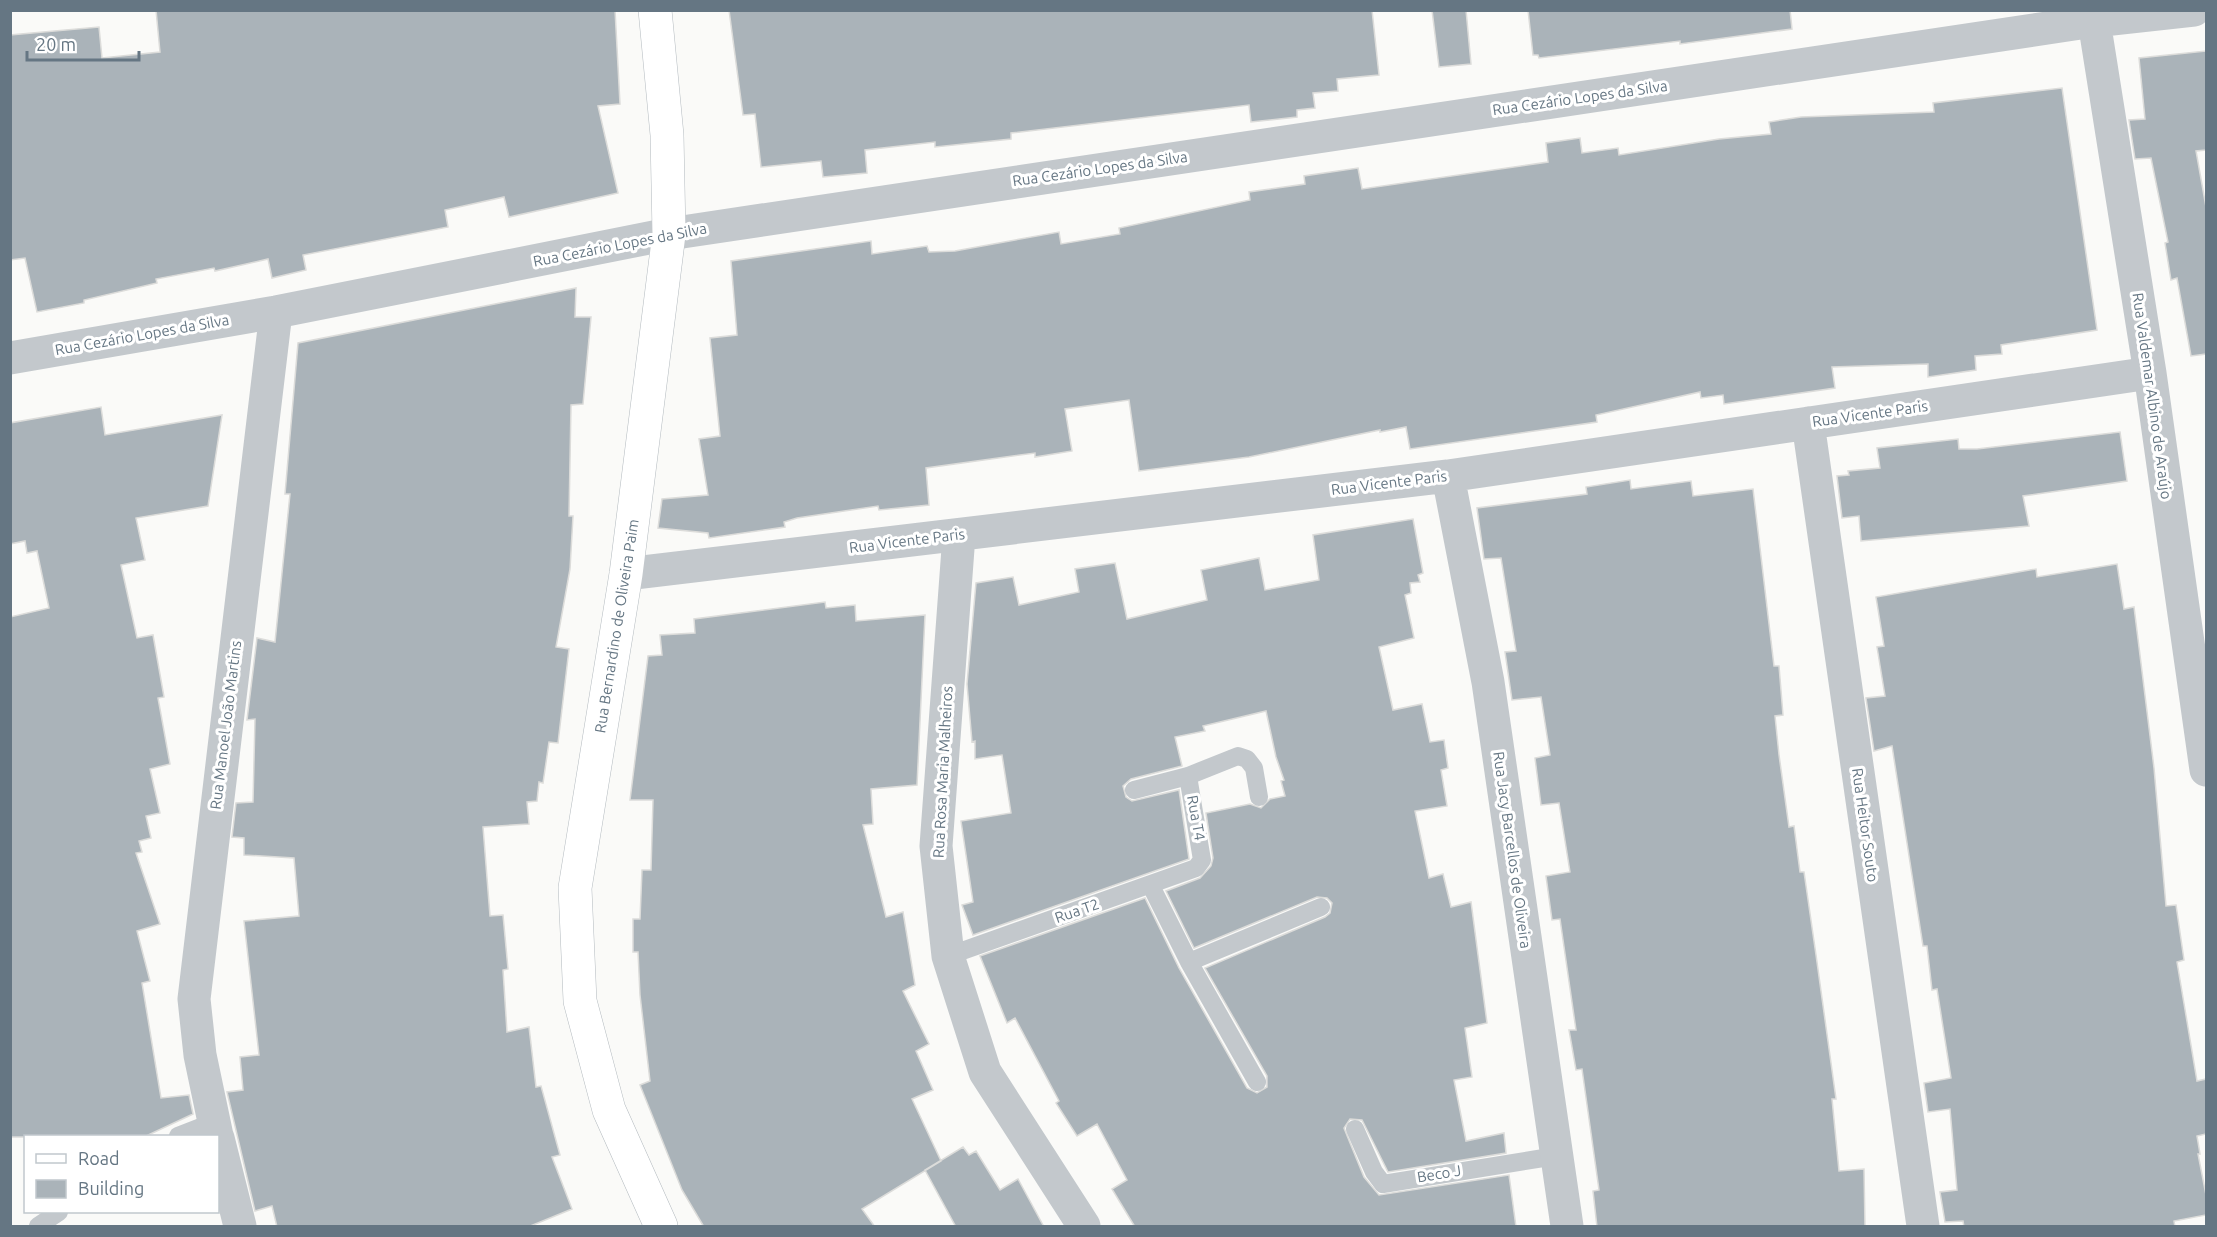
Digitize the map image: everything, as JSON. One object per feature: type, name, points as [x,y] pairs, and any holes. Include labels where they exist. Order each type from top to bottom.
[{"type":"street","name":"Rua Bernardino de Oliveira Paim","points":[[656,10],[667,135],[669,234],[626,574],[575,888],[579,990],[609,1110],[661,1227]]},
{"type":"street","name":"Rua Cezário Lopes da Silva","points":[[10,358],[276,312],[669,234],[2094,21],[2194,10]]},
{"type":"street","name":"Rua Valdemar Albino de Araújo","points":[[2094,21],[2150,373],[2206,770]]},
{"type":"street","name":"Rua Manoel João Martins","points":[[216,1132],[200,1055],[194,999],[276,312]]},
{"type":"street","name":"Rua Vicente Paris","points":[[626,574],[1448,476],[2150,373]]},
{"type":"street","name":"Rua Heitor Souto","points":[[1808,423],[1923,1227]]},
{"type":"street","name":"Rua Jacy Barcellos de Oliveira","points":[[1448,476],[1488,682],[1567,1227]]},
{"type":"street","name":"Rua Rosa Maria Malheiros","points":[[959,535],[936,846],[948,956],[985,1072],[1084,1227]]},
{"type":"street","name":"Rua Manoel João Martins","points":[[219,1144],[240,1227]]},
{"type":"lane","points":[[1134,790],[1188,776],[1238,756],[1247,759],[1254,768],[1259,797]]},
{"type":"lane","name":"Rua T4","points":[[1188,776],[1202,860]]},
{"type":"lane","name":"Rua T2","points":[[948,956],[1196,868],[1202,860]]},
{"type":"lane","points":[[1151,885],[1190,962],[1257,1082]]},
{"type":"lane","points":[[1190,962],[1321,907]]},
{"type":"lane","name":"Beco J","points":[[1355,1129],[1374,1172],[1383,1184],[1556,1156]]},
{"type":"lane","points":[[193,1135],[216,1132]]},
{"type":"lane","points":[[38,1227],[58,1213]]},
{"type":"building","points":[[156,10],[615,10],[620,104],[598,106],[618,193],[509,217],[504,197],[445,210],[448,227],[303,255],[306,270],[272,278],[268,259],[215,271],[214,268],[156,279],[157,283],[84,300],[84,303],[37,312],[25,258],[10,260],[10,35],[99,27],[102,58],[160,52]]},
{"type":"building","points":[[729,10],[1372,10],[1379,75],[1337,79],[1338,91],[1313,93],[1315,108],[1297,110],[1297,117],[1251,122],[1249,105],[1011,133],[1011,139],[935,147],[935,142],[865,150],[867,173],[823,177],[821,161],[761,167],[755,114],[743,115]]},
{"type":"building","points":[[1432,10],[1466,10],[1471,64],[1439,67]]},
{"type":"building","points":[[1528,10],[1790,10],[1792,29],[1680,44],[1680,41],[1539,58],[1538,55],[1533,55]]},
{"type":"building","points":[[2206,51],[2206,150],[2196,151],[2206,207],[2206,354],[2191,356],[2177,278],[2171,280],[2165,243],[2168,242],[2151,158],[2135,159],[2129,120],[2145,119],[2139,58]]},
{"type":"building","points":[[2062,88],[2097,330],[2001,345],[2002,354],[1975,356],[1976,370],[1928,377],[1928,364],[1832,367],[1835,388],[1724,404],[1723,395],[1701,398],[1700,392],[1596,415],[1597,422],[1410,449],[1406,427],[1380,432],[1380,430],[1249,457],[1139,471],[1129,400],[1065,409],[1072,451],[1035,457],[1035,453],[926,468],[929,505],[879,510],[878,506],[797,518],[784,522],[785,527],[709,538],[708,533],[658,528],[662,499],[708,495],[699,439],[720,436],[710,338],[737,335],[731,261],[871,241],[872,254],[927,246],[929,252],[955,251],[1059,232],[1061,244],[1120,234],[1119,228],[1250,200],[1249,192],[1305,184],[1304,176],[1358,168],[1362,189],[1548,162],[1546,143],[1580,138],[1582,153],[1618,148],[1619,155],[1719,139],[1771,134],[1769,122],[1801,117],[1934,112],[1933,103]]},
{"type":"building","points":[[576,288],[575,317],[591,317],[583,404],[571,405],[569,516],[573,516],[570,569],[556,647],[569,649],[558,743],[549,742],[543,783],[539,782],[537,801],[527,802],[529,824],[483,827],[490,916],[503,915],[508,969],[503,970],[507,1032],[529,1027],[536,1087],[541,1086],[560,1155],[552,1157],[572,1209],[528,1227],[277,1227],[272,1206],[255,1211],[227,1092],[243,1090],[240,1057],[259,1055],[244,921],[299,916],[294,858],[244,855],[244,838],[232,837],[236,803],[253,802],[255,719],[247,720],[257,638],[275,642],[290,494],[285,494],[298,343]]},
{"type":"building","points":[[101,407],[105,435],[222,415],[208,506],[136,518],[145,560],[121,565],[137,638],[153,635],[164,697],[158,698],[170,764],[150,769],[160,813],[146,816],[151,838],[139,841],[142,852],[136,853],[160,924],[137,931],[150,981],[142,983],[161,1098],[189,1095],[193,1114],[148,1135],[10,1137],[10,617],[49,608],[37,551],[27,553],[25,541],[10,544],[10,423]]},
{"type":"building","points":[[2120,432],[2127,481],[2023,496],[2029,526],[1861,541],[1859,516],[1842,518],[1837,476],[1849,475],[1848,471],[1880,468],[1877,448],[1958,439],[1959,449],[1977,449]]},
{"type":"building","points":[[1630,480],[1631,489],[1691,481],[1693,496],[1753,489],[1774,666],[1779,666],[1783,715],[1775,716],[1779,755],[1789,827],[1794,826],[1800,872],[1804,872],[1816,955],[1836,1099],[1832,1099],[1839,1171],[1864,1169],[1865,1227],[1597,1227],[1593,1191],[1599,1190],[1582,1069],[1576,1070],[1569,1030],[1576,1030],[1560,919],[1552,920],[1546,876],[1570,872],[1559,803],[1541,805],[1535,758],[1550,755],[1541,697],[1512,700],[1505,652],[1516,651],[1501,558],[1484,559],[1477,508],[1587,494],[1586,487]]},
{"type":"building","points":[[1413,519],[1423,573],[1418,575],[1420,582],[1410,583],[1411,593],[1405,595],[1414,638],[1379,647],[1393,710],[1422,704],[1430,742],[1444,740],[1448,768],[1441,770],[1447,806],[1415,811],[1429,878],[1443,874],[1451,907],[1471,902],[1487,1023],[1465,1028],[1472,1077],[1454,1080],[1466,1141],[1504,1133],[1506,1153],[1388,1172],[1362,1120],[1350,1119],[1344,1128],[1364,1177],[1379,1195],[1509,1175],[1516,1227],[1135,1227],[1112,1189],[1127,1180],[1097,1124],[1077,1136],[1056,1103],[1059,1101],[1015,1018],[1007,1023],[980,956],[1145,898],[1179,968],[1247,1088],[1257,1093],[1267,1087],[1267,1076],[1205,968],[1325,917],[1330,913],[1332,903],[1327,898],[1317,897],[1194,948],[1166,891],[1200,878],[1211,866],[1213,858],[1206,813],[1250,804],[1261,808],[1270,799],[1285,796],[1281,781],[1284,780],[1276,757],[1266,711],[1203,726],[1205,731],[1175,737],[1182,766],[1131,779],[1123,786],[1126,797],[1132,801],[1179,790],[1189,859],[973,935],[962,905],[973,902],[961,821],[1011,813],[1002,755],[975,759],[975,741],[972,742],[967,684],[976,583],[1013,577],[1019,605],[1079,592],[1075,569],[1115,563],[1127,619],[1207,600],[1201,570],[1259,558],[1265,590],[1319,580],[1313,535]]},
{"type":"building","points":[[2117,564],[2124,609],[2134,607],[2154,768],[2166,906],[2176,905],[2184,960],[2177,962],[2197,1081],[2206,1079],[2206,1134],[2197,1136],[2206,1195],[2206,1215],[2174,1221],[2175,1227],[1964,1227],[1963,1221],[1945,1222],[1940,1192],[1957,1190],[1950,1109],[1928,1112],[1924,1083],[1951,1078],[1937,989],[1932,990],[1927,946],[1923,946],[1892,746],[1874,751],[1866,698],[1885,696],[1877,647],[1884,646],[1876,597],[2036,569],[2037,577]]},
{"type":"building","points":[[825,602],[826,608],[855,605],[856,621],[925,615],[917,785],[871,789],[873,824],[863,825],[886,917],[903,912],[915,985],[903,991],[929,1044],[916,1051],[933,1090],[912,1099],[941,1161],[862,1209],[875,1227],[704,1227],[682,1190],[640,1085],[650,1081],[640,995],[638,952],[633,952],[633,919],[640,919],[642,870],[651,870],[653,800],[630,800],[648,656],[662,655],[660,635],[695,633],[694,619]]},
{"type":"building","points":[[963,1147],[969,1155],[976,1151],[1000,1190],[1018,1179],[1044,1227],[956,1227],[925,1170]]}]
